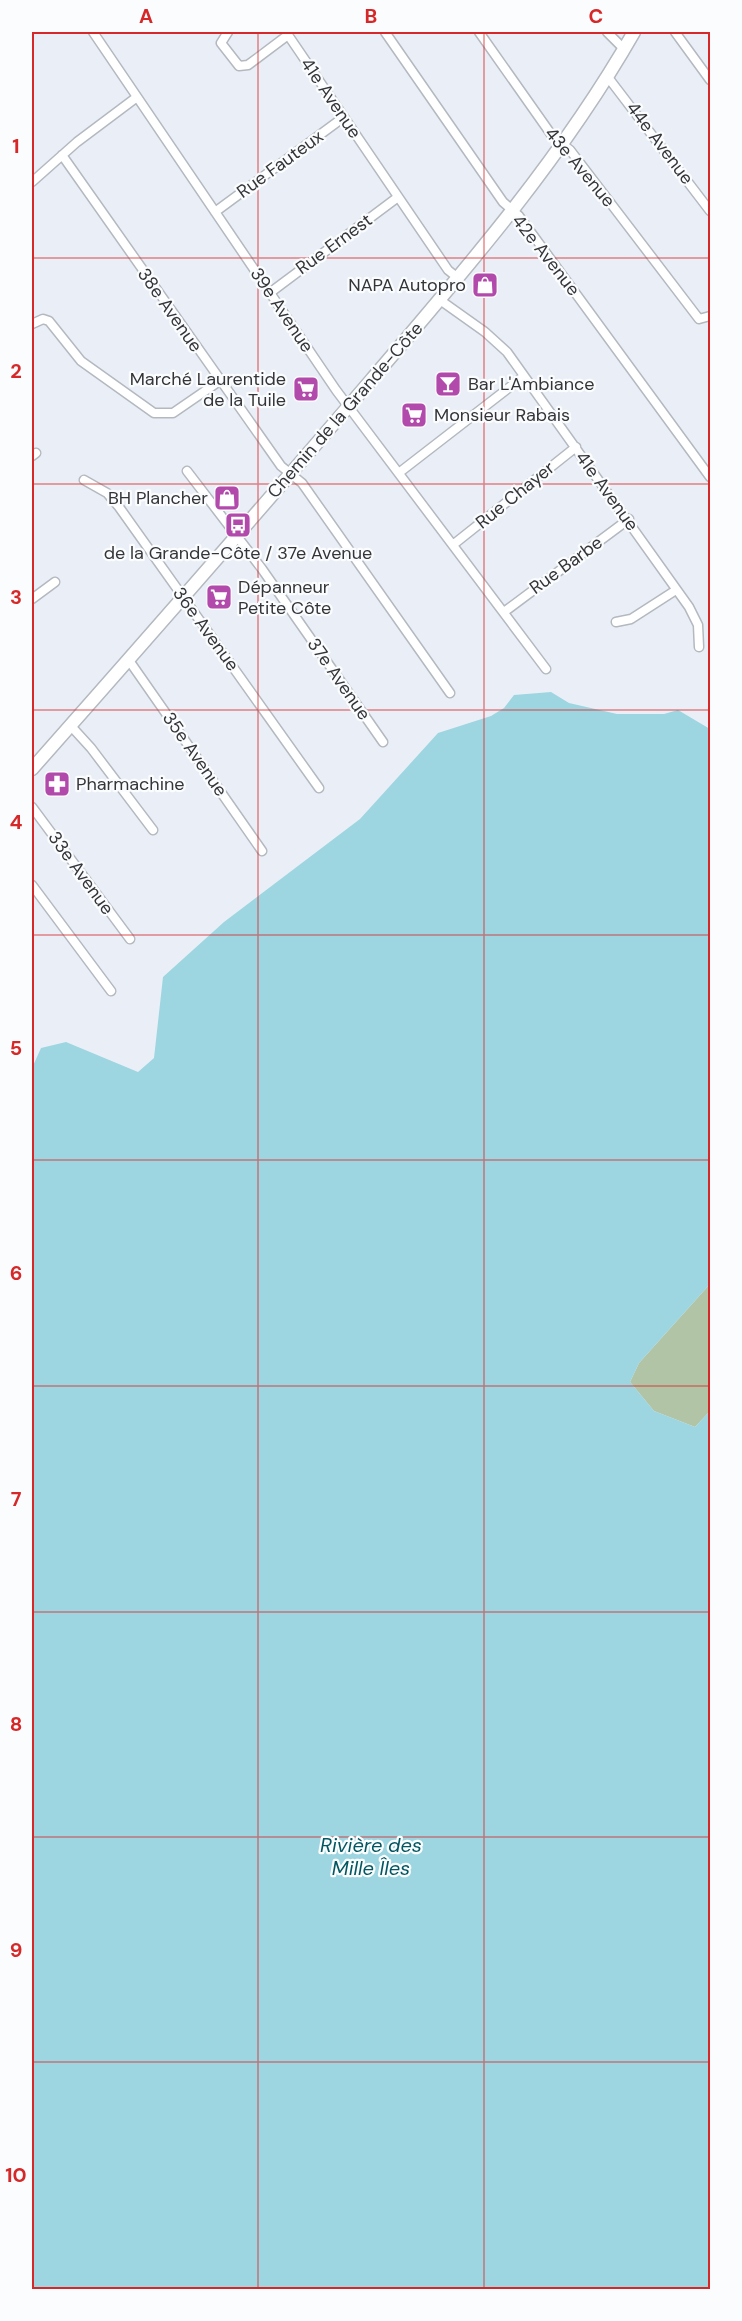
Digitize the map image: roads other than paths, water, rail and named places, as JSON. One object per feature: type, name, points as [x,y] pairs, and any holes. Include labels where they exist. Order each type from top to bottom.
[{"type":"main road","name":"Chemin de la Grande-Côte","points":[[32,769],[291,474],[458,278],[563,145],[634,32]]},
{"type":"street","name":"39e Avenue","points":[[93,32],[349,407],[546,669]]},
{"type":"street","name":"41e Avenue","points":[[228,32],[221,43],[239,66],[248,65],[287,33],[448,270],[458,278]]},
{"type":"street","name":"42e Avenue","points":[[386,32],[489,183],[519,216],[711,477]]},
{"type":"street","name":"43e Avenue","points":[[479,32],[553,137],[570,150],[699,319],[711,316]]},
{"type":"street","points":[[607,32],[624,49]]},
{"type":"street","points":[[675,32],[711,80]]},
{"type":"street","name":"44e Avenue","points":[[607,76],[711,211]]},
{"type":"street","points":[[32,182],[62,155],[137,97]]},
{"type":"street","name":"Rue Fauteux","points":[[215,212],[344,117]]},
{"type":"street","name":"38e Avenue","points":[[62,155],[281,466],[306,487],[450,693]]},
{"type":"street","name":"Rue Ernest","points":[[271,292],[398,197]]},
{"type":"street","name":"41e Avenue","points":[[440,300],[485,332],[507,352],[629,519],[676,590],[698,625],[699,647]]},
{"type":"street","points":[[32,324],[43,319],[49,321],[81,361],[154,413],[173,413],[221,380]]},
{"type":"street","points":[[400,472],[524,376]]},
{"type":"street","name":"Rue Chayer","points":[[454,544],[576,447]]},
{"type":"street","name":"37e Avenue","points":[[187,471],[262,569],[384,742]]},
{"type":"street","name":"36e Avenue","points":[[84,480],[115,502],[319,788]]},
{"type":"street","name":"Rue Barbe","points":[[504,612],[629,519]]},
{"type":"street","points":[[32,599],[55,582]]},
{"type":"street","points":[[616,622],[631,619],[676,590]]},
{"type":"street","name":"35e Avenue","points":[[128,659],[262,850]]},
{"type":"street","points":[[70,725],[87,742],[153,830]]},
{"type":"street","name":"33e Avenue","points":[[32,807],[130,939]]},
{"type":"street","points":[[32,885],[111,991]]},
{"type":"water","name":"Rivière des Mille Îles","points":[[551,692],[569,703],[617,714],[664,714],[678,710],[710,729],[710,1284],[639,1363],[630,1382],[654,1411],[695,1427],[710,1411],[710,2287],[699,2290],[32,2289],[32,1068],[41,1048],[66,1042],[138,1072],[154,1058],[163,977],[224,922],[360,819],[438,733],[491,716],[504,708],[514,695]]},
{"type":"place","name":"NAPA Autopro","points":[[485,285]]},
{"type":"place","name":"Bar L'Ambiance","points":[[448,384]]},
{"type":"place","name":"Marché Laurentide de la Tuile","points":[[306,389]]},
{"type":"place","name":"Monsieur Rabais","points":[[414,415]]},
{"type":"place","name":"BH Plancher","points":[[227,498]]},
{"type":"place","name":"de la Grande-Côte / 37e Avenue","points":[[238,525]]},
{"type":"place","name":"Dépanneur Petite Côte","points":[[219,597]]},
{"type":"place","name":"Pharmachine","points":[[57,784]]}]
